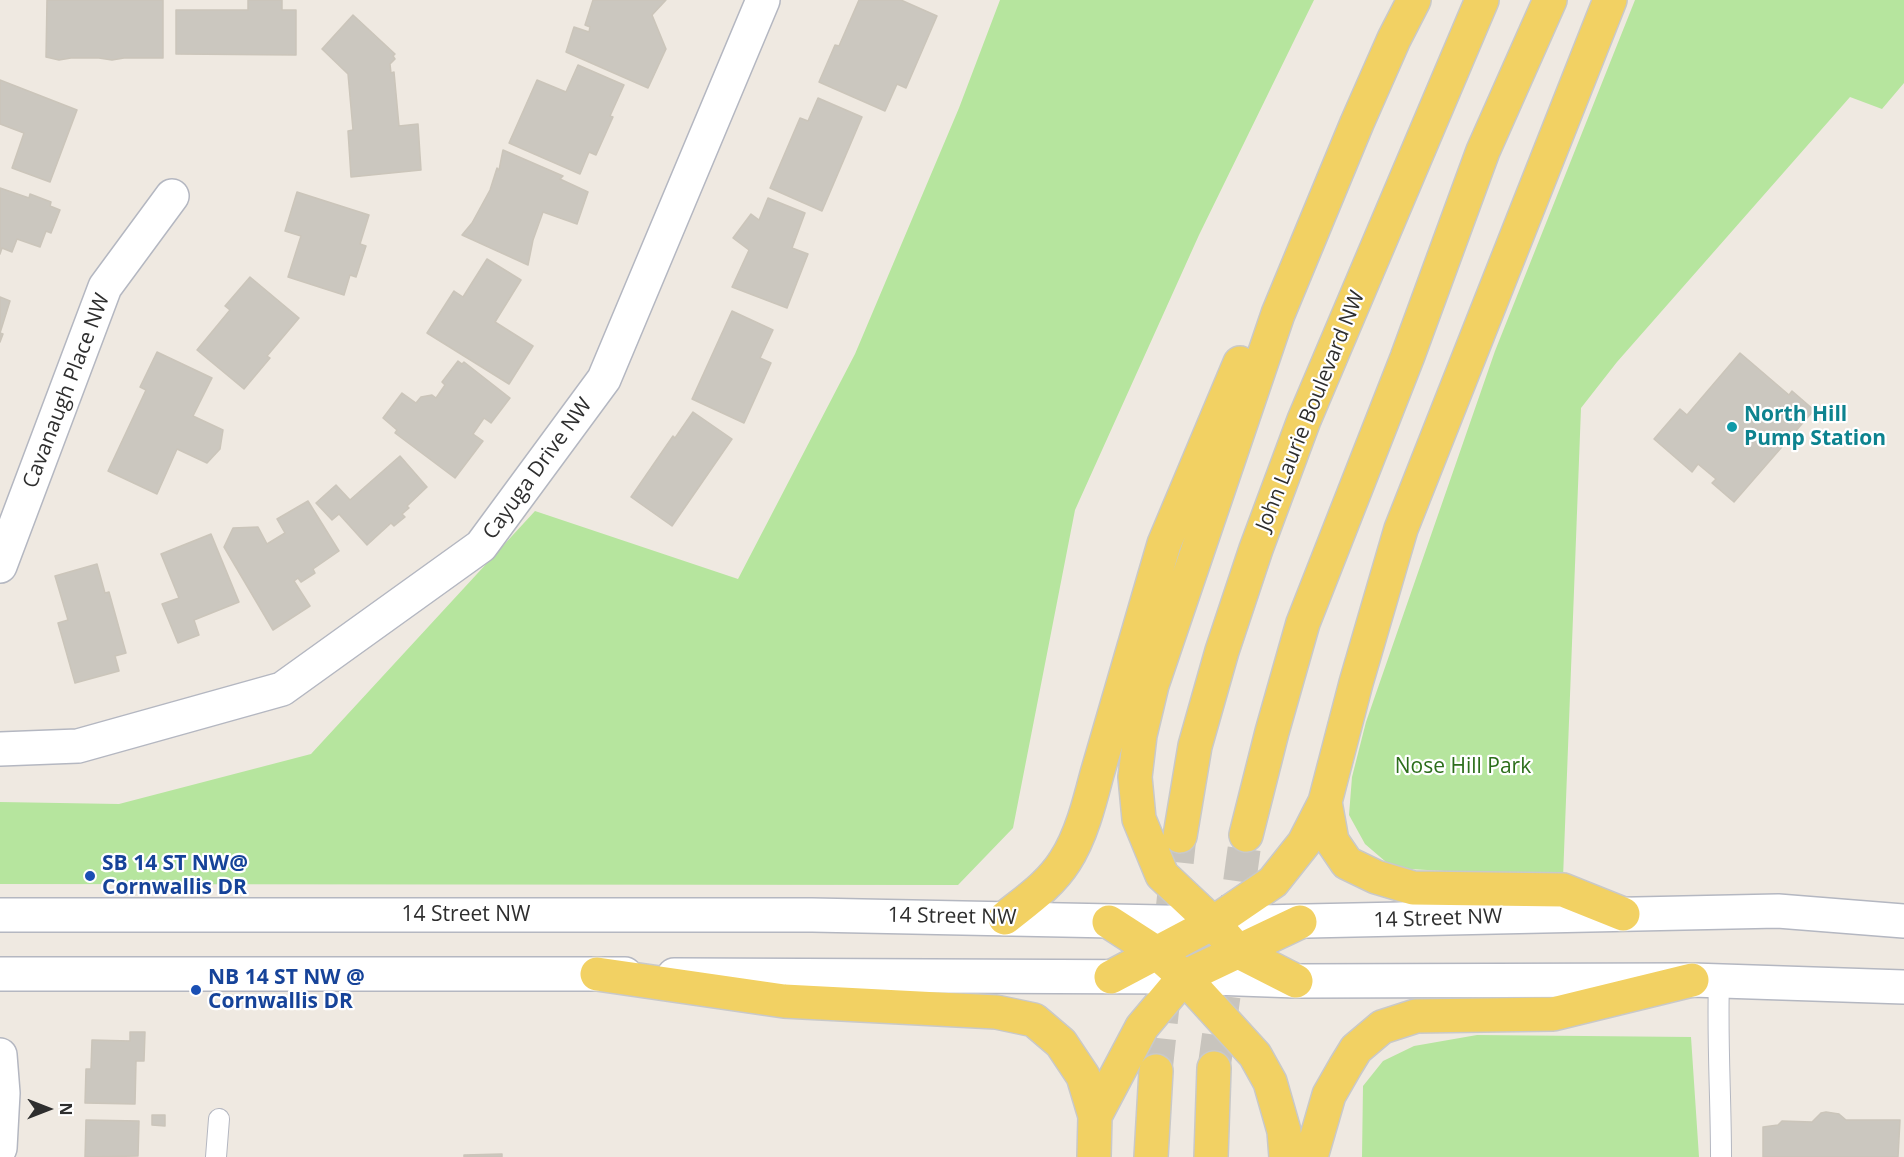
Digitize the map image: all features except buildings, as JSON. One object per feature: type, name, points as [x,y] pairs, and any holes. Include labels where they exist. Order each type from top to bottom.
[{"type":"main road","name":"Cayuga Drive NW","points":[[0,749],[78,746],[282,688],[481,546],[604,379],[763,0]]},
{"type":"main road","points":[[1296,981],[1239,952],[1213,923],[1162,875],[1139,819],[1135,777],[1140,735],[1152,684],[1278,314],[1357,123],[1414,0]]},
{"type":"main road","name":"John Laurie Boulevard NW","points":[[1180,836],[1195,746],[1222,651],[1256,549],[1304,420],[1482,0]]},
{"type":"main road","points":[[1246,835],[1303,623],[1407,358],[1483,151],[1550,0]]},
{"type":"main road","points":[[1111,976],[1213,923],[1273,882],[1304,843],[1325,802],[1356,683],[1401,529],[1610,0]]},
{"type":"main road","name":"Cavanaugh Place NW","points":[[0,566],[105,287],[172,196]]},
{"type":"main road","points":[[1005,918],[1038,893],[1065,861],[1070,851],[1088,810],[1096,774],[1164,544],[1241,361],[1278,314]]},
{"type":"main road","points":[[1325,802],[1332,841],[1347,863],[1376,877],[1413,888],[1563,890],[1623,914]]},
{"type":"main road","name":"14 Street NW","points":[[0,915],[812,915],[1213,923],[1778,911],[1904,921]]},
{"type":"main road","points":[[1109,922],[1157,952],[1184,977],[1255,1055],[1270,1082],[1284,1131],[1286,1157]]},
{"type":"main road","points":[[1095,1116],[1142,1027],[1184,977],[1300,922]]},
{"type":"main road","points":[[0,974],[1111,976],[1296,981],[1706,980],[1904,987]]},
{"type":"main road","points":[[597,974],[784,1002],[996,1012],[1034,1020],[1061,1043],[1083,1076],[1095,1116],[1094,1157]]},
{"type":"main road","points":[[1311,1157],[1329,1095],[1344,1067],[1356,1049],[1382,1027],[1416,1016],[1553,1014],[1706,980]]},
{"type":"main road","points":[[0,1055],[3,1093],[0,1148]]},
{"type":"main road","points":[[1211,1157],[1214,1068]]},
{"type":"main road","points":[[1150,1157],[1156,1071]]},
{"type":"lane","points":[[1706,980],[1718,1023],[1721,1071],[1721,1157]]},
{"type":"lane","points":[[216,1157],[219,1119]]},
{"type":"green space","points":[[1000,0],[1314,0],[1199,235],[1075,510],[1013,828],[958,885],[0,884],[0,802],[119,804],[311,754],[535,511],[738,579],[855,354],[959,108]]},
{"type":"green space","name":"Nose Hill Park","points":[[1635,0],[1904,0],[1904,83],[1882,109],[1850,97],[1617,362],[1581,408],[1563,878],[1393,868],[1365,844],[1349,815],[1352,777],[1366,722],[1495,351]]},
{"type":"green space","points":[[1477,1035],[1691,1037],[1699,1157],[1362,1157],[1363,1086],[1383,1061],[1414,1046]]},
{"type":"tunnel","points":[[1233,930],[1246,835]]},
{"type":"tunnel","points":[[1172,911],[1180,836]]},
{"type":"tunnel","points":[[1156,1071],[1165,987]]},
{"type":"tunnel","points":[[1214,1068],[1224,996]]},
{"type":"place","name":"North Hill Pump Station","points":[[1732,427]]},
{"type":"place","name":"SB 14 ST NW@ Cornwallis DR","points":[[90,876]]},
{"type":"place","name":"NB 14 ST NW @ Cornwallis DR","points":[[196,990]]}]
